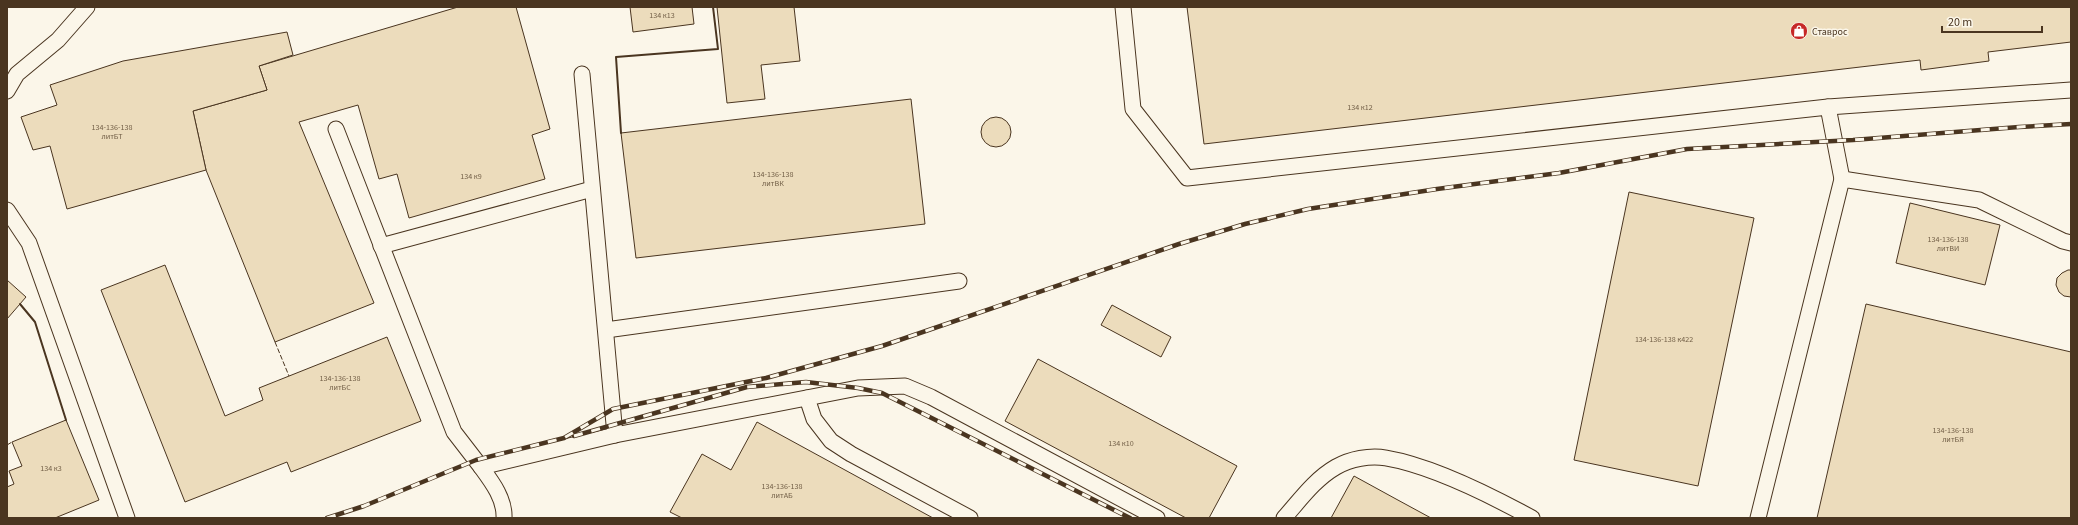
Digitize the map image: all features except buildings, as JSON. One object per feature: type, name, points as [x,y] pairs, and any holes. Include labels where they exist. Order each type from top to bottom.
[{"type":"lane","points":[[7,91],[12,70],[58,40],[87,7]]},
{"type":"lane","points":[[1123,7],[1133,109],[1187,178],[1828,107],[2071,90]]},
{"type":"lane","points":[[582,74],[615,435]]},
{"type":"lane","points":[[1758,518],[1842,179],[1828,107]]},
{"type":"lane","points":[[336,129],[454,432],[490,479],[505,507],[504,518]]},
{"type":"lane","points":[[1842,179],[1979,200],[2063,241],[2071,243]]},
{"type":"lane","points":[[381,246],[592,189]]},
{"type":"lane","points":[[7,210],[29,243],[127,518]]},
{"type":"lane","points":[[606,330],[959,281]]},
{"type":"lane","points":[[481,467],[615,435],[858,388],[905,386],[930,397],[1157,518]]},
{"type":"lane","points":[[807,398],[814,419],[831,441],[851,454],[970,518]]},
{"type":"lane","points":[[1284,518],[1322,476],[1337,466],[1369,457],[1385,457],[1466,484],[1532,518]]},
{"type":"railway","points":[[327,518],[364,506],[476,460],[564,438],[613,409],[766,378],[882,346],[1179,244],[1245,224],[1308,209],[1437,189],[1559,173],[1687,149],[1853,140],[2071,124]]},
{"type":"railway","points":[[574,436],[747,387],[806,382],[858,388],[882,393],[1130,518]]},
{"type":"fence","points":[[275,342],[289,376]]},
{"type":"fence","points":[[7,445],[12,442]]},
{"type":"wall","points":[[621,133],[616,57],[718,49],[713,7]]},
{"type":"wall","points":[[20,304],[35,322],[66,420]]},
{"type":"place","name":"Ставрос","points":[[1799,31]]}]
